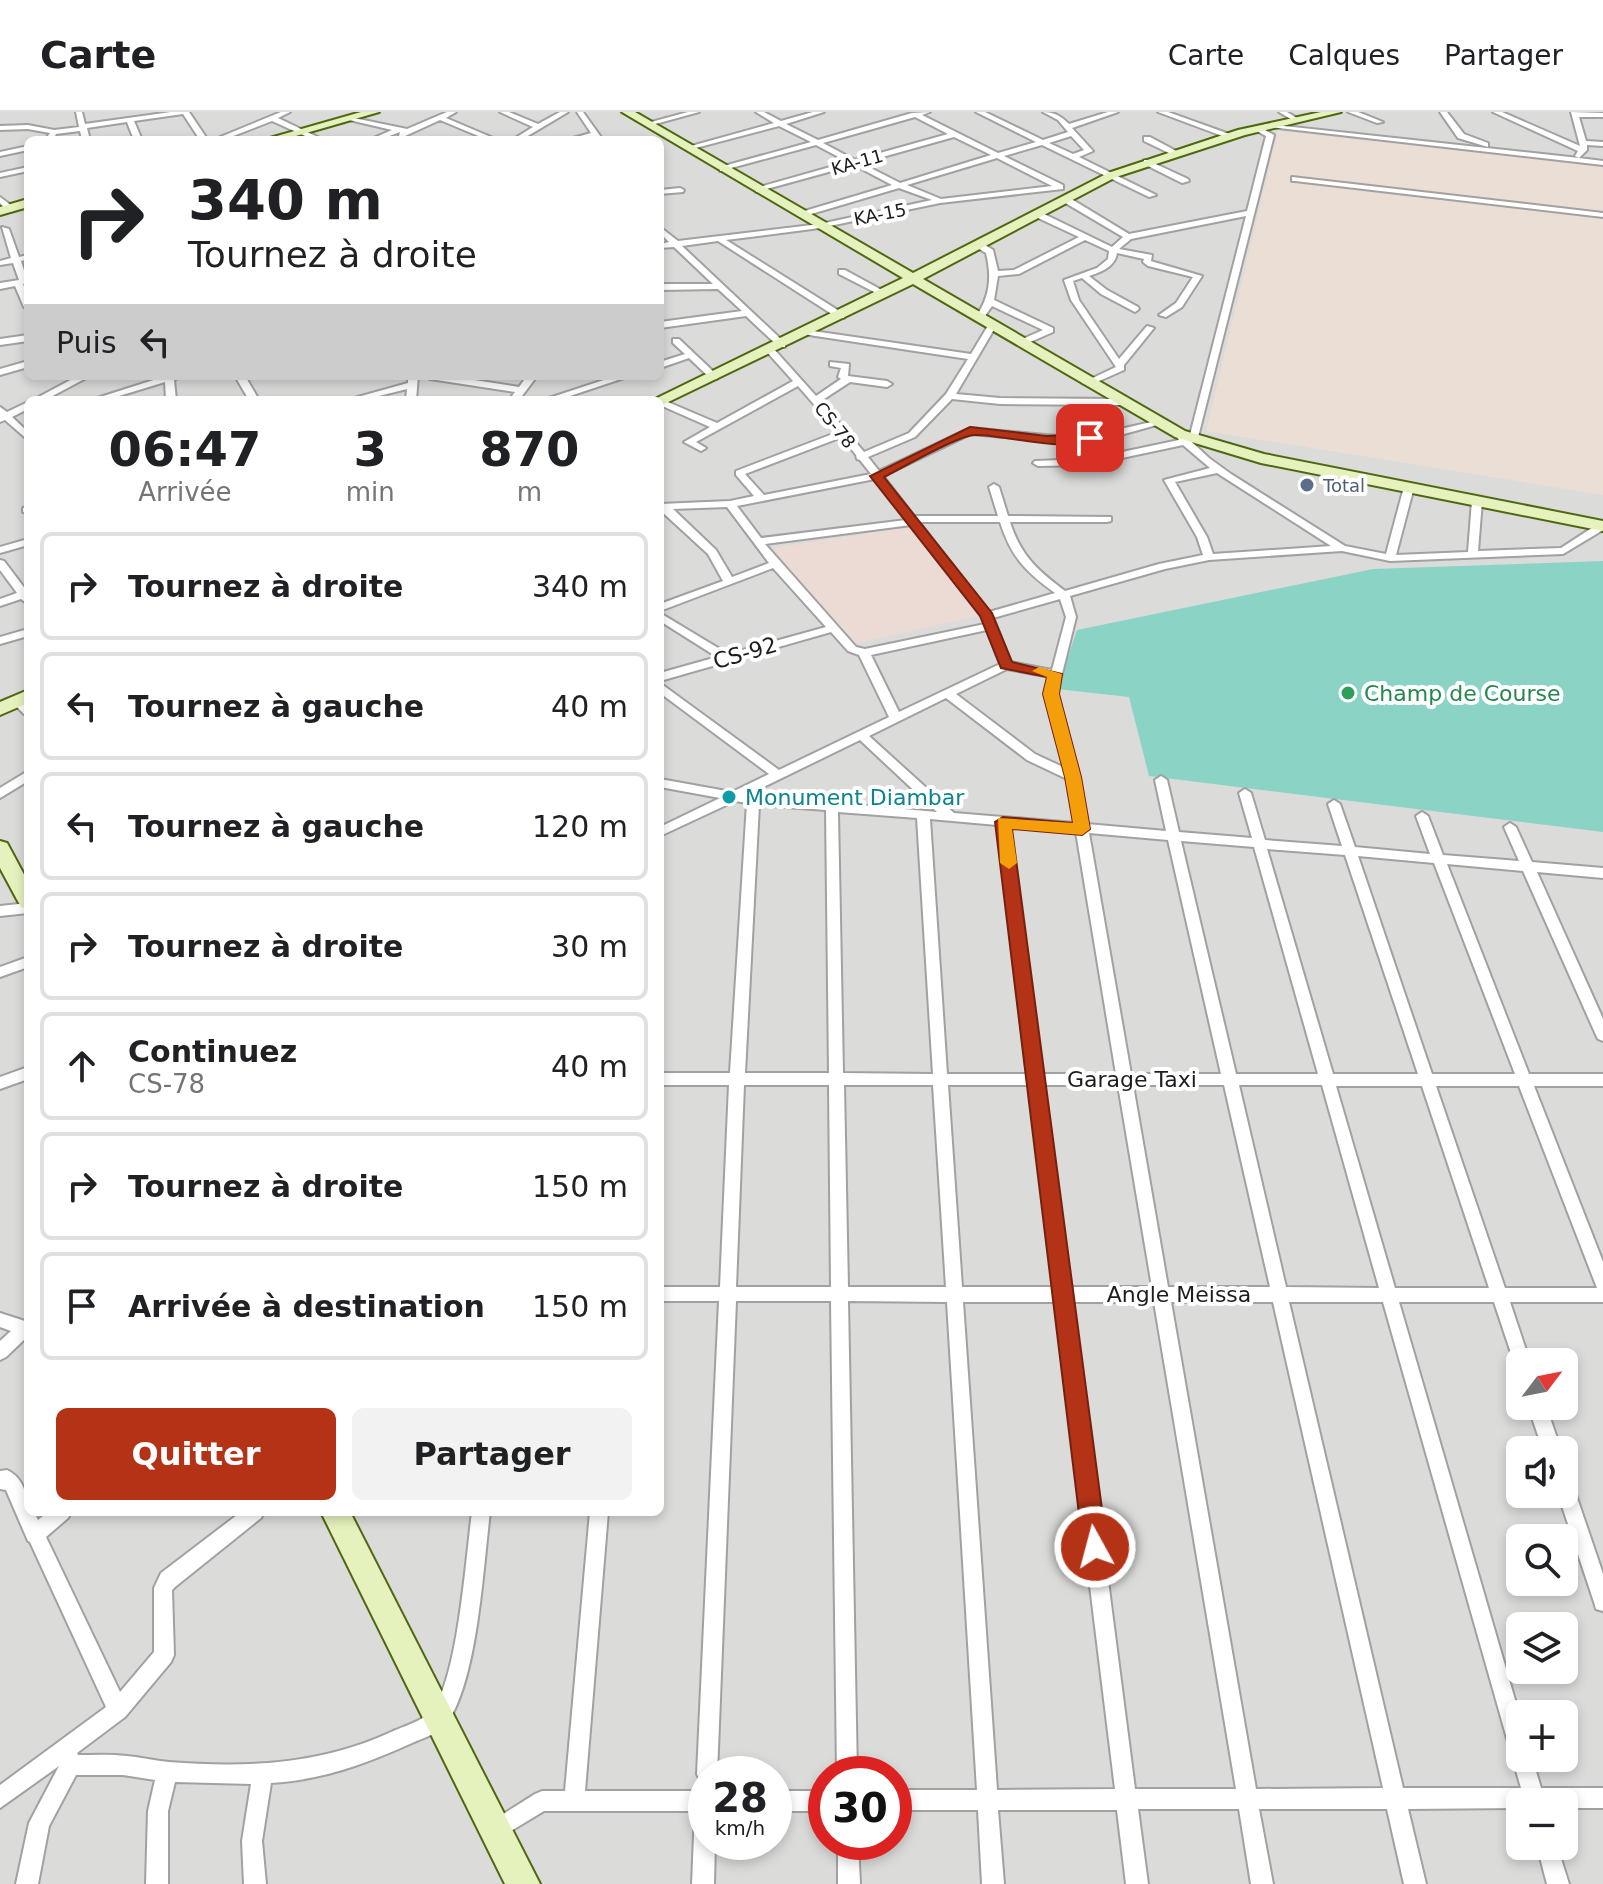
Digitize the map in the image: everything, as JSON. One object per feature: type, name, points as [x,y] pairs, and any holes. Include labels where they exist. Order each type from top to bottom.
[{"type":"main road","points":[[284,136],[374,112]]},
{"type":"main road","points":[[627,112],[1186,439],[1261,458],[1602,526]]},
{"type":"main road","points":[[664,400],[885,294],[1112,175],[1228,135],[1336,112]]},
{"type":"main road","points":[[3,206],[24,203]]},
{"type":"main road","points":[[2,855],[24,897]]},
{"type":"main road","points":[[337,1516],[522,1883]]},
{"type":"street","points":[[79,112],[85,136]]},
{"type":"street","points":[[0,128],[23,127],[54,132],[185,112],[201,136]]},
{"type":"street","points":[[227,136],[287,112]]},
{"type":"street","points":[[349,119],[406,134],[453,112]]},
{"type":"street","points":[[503,112],[538,127]]},
{"type":"street","points":[[523,136],[565,112]]},
{"type":"street","points":[[580,112],[596,136]]},
{"type":"street","points":[[648,124],[696,112]]},
{"type":"street","points":[[759,112],[855,163],[940,201]]},
{"type":"street","points":[[688,148],[821,112]]},
{"type":"street","points":[[723,169],[927,112]]},
{"type":"street","points":[[979,112],[1152,195]]},
{"type":"street","points":[[1046,112],[1070,130],[1089,151],[1073,157]]},
{"type":"street","points":[[801,215],[1045,144],[1115,112]]},
{"type":"street","points":[[1161,112],[1228,135]]},
{"type":"street","points":[[1282,112],[1296,120]]},
{"type":"street","points":[[1351,112],[1379,122]]},
{"type":"street","points":[[1443,112],[1461,136],[1506,152]]},
{"type":"street","points":[[1496,112],[1584,146],[1603,144]]},
{"type":"street","points":[[1577,160],[1584,146],[1574,113],[1603,115]]},
{"type":"street","points":[[913,114],[1060,187],[1128,237]]},
{"type":"street","points":[[1201,116],[1242,132]]},
{"type":"street","points":[[272,118],[312,136]]},
{"type":"street","points":[[440,118],[484,136]]},
{"type":"street","points":[[130,120],[136,136]]},
{"type":"street","points":[[1262,127],[1603,163]]},
{"type":"street","points":[[1186,439],[1251,213],[1270,135],[1262,127]]},
{"type":"street","points":[[52,136],[54,132]]},
{"type":"street","name":"KA-11","points":[[759,190],[955,134]]},
{"type":"street","points":[[1147,139],[1174,152]]},
{"type":"street","points":[[0,154],[24,149]]},
{"type":"street","points":[[1147,162],[1185,181]]},
{"type":"street","points":[[0,175],[24,170]]},
{"type":"street","points":[[1295,179],[1603,215]]},
{"type":"street","name":"KA-15","points":[[664,246],[722,241],[820,226],[940,201],[1060,187]]},
{"type":"street","points":[[664,192],[680,190]]},
{"type":"street","points":[[1120,364],[1099,339],[1067,282],[1108,266],[1113,250],[1128,237],[1251,213]]},
{"type":"street","points":[[1039,215],[1113,250],[1149,257],[1147,262],[1151,264],[1198,276],[1179,305],[1163,315]]},
{"type":"street","points":[[0,286],[23,282],[5,229]]},
{"type":"street","name":"CS-78","points":[[664,233],[748,313],[799,382],[844,433],[989,621],[1006,665]]},
{"type":"street","points":[[994,274],[1016,272],[1085,237]]},
{"type":"street","points":[[722,241],[841,316]]},
{"type":"street","points":[[860,457],[912,435],[950,396],[974,357],[991,302],[994,274],[990,252],[979,245]]},
{"type":"street","points":[[0,263],[24,258]]},
{"type":"street","points":[[842,272],[885,294]]},
{"type":"street","points":[[1084,276],[1104,292],[1135,309]]},
{"type":"street","points":[[664,287],[719,286]]},
{"type":"street","points":[[991,302],[1050,330],[1021,343]]},
{"type":"street","points":[[664,324],[748,313]]},
{"type":"street","points":[[1087,383],[1119,370],[1120,364],[1150,328]]},
{"type":"street","points":[[809,332],[974,357]]},
{"type":"street","points":[[0,342],[24,339]]},
{"type":"street","points":[[676,341],[714,377]]},
{"type":"street","points":[[664,364],[691,355]]},
{"type":"street","points":[[833,364],[846,366],[843,377],[848,379],[887,384]]},
{"type":"street","points":[[0,372],[24,365]]},
{"type":"street","points":[[816,400],[848,379]]},
{"type":"street","points":[[46,396],[77,380]]},
{"type":"street","points":[[109,396],[163,380]]},
{"type":"street","points":[[487,380],[522,390]]},
{"type":"street","points":[[517,396],[529,380]]},
{"type":"street","points":[[574,396],[615,380]]},
{"type":"street","points":[[365,396],[413,381]]},
{"type":"street","points":[[701,448],[689,442],[799,382]]},
{"type":"street","points":[[950,396],[1000,401],[1120,402]]},
{"type":"street","points":[[664,404],[718,427]]},
{"type":"street","points":[[24,407],[3,415],[24,433]]},
{"type":"street","points":[[665,510],[762,499],[876,476],[970,431],[1068,440],[1117,433],[1157,422]]},
{"type":"street","points":[[762,499],[739,473],[844,433]]},
{"type":"street","points":[[1038,463],[1089,462],[1186,439]]},
{"type":"street","points":[[1186,439],[1217,470],[1342,548]]},
{"type":"street","points":[[1209,557],[1202,537],[1169,480],[1217,470]]},
{"type":"street","points":[[994,487],[1001,518],[1012,543],[1032,571],[1064,595],[1071,617],[1051,694],[1073,777],[1262,1884]]},
{"type":"street","points":[[1390,558],[1409,487]]},
{"type":"street","points":[[1473,554],[1477,501]]},
{"type":"street","points":[[730,504],[830,629],[858,651],[896,718]]},
{"type":"street","points":[[665,510],[712,552],[729,582]]},
{"type":"street","points":[[758,542],[912,520],[1107,519]]},
{"type":"street","points":[[858,651],[989,621],[1163,566],[1209,557],[1342,548],[1390,558],[1563,551],[1602,526]]},
{"type":"street","points":[[0,550],[24,543]]},
{"type":"street","points":[[0,563],[24,592]]},
{"type":"street","points":[[664,606],[775,564]]},
{"type":"street","points":[[0,603],[24,597]]},
{"type":"street","points":[[664,619],[727,659]]},
{"type":"street","name":"CS-92","points":[[664,676],[830,629]]},
{"type":"street","points":[[0,641],[24,633]]},
{"type":"street","points":[[664,830],[1006,665],[1055,674]]},
{"type":"street","points":[[664,690],[778,775]]},
{"type":"street","points":[[947,693],[1031,757],[1073,777]]},
{"type":"street","points":[[861,735],[952,818]]},
{"type":"street","points":[[0,794],[24,778]]},
{"type":"street","points":[[1161,780],[1415,1884]]},
{"type":"street","points":[[664,784],[731,798],[1603,873]]},
{"type":"street","points":[[1245,793],[1506,1702]]},
{"type":"street","points":[[708,1756],[737,1079],[753,800]]},
{"type":"street","points":[[1334,804],[1517,1348]]},
{"type":"street","points":[[832,807],[847,1756]]},
{"type":"street","points":[[923,815],[993,1884]]},
{"type":"street","points":[[1422,816],[1603,1283]]},
{"type":"street","points":[[1003,822],[1137,1884]]},
{"type":"street","points":[[1510,827],[1603,1035]]},
{"type":"street","points":[[0,911],[24,906]]},
{"type":"street","points":[[0,972],[24,963]]},
{"type":"street","points":[[0,1083],[24,1074]]},
{"type":"street","name":"Garage Taxi","points":[[664,1079],[1603,1080]]},
{"type":"street","name":"Angle Meissa","points":[[664,1294],[1603,1295]]},
{"type":"street","points":[[0,1320],[24,1328]]},
{"type":"street","points":[[0,1352],[24,1331]]},
{"type":"street","points":[[0,1480],[7,1479],[12,1484],[24,1512]]},
{"type":"street","points":[[1571,1508],[1603,1602]]},
{"type":"street","points":[[26,1516],[118,1710]]},
{"type":"street","points":[[34,1535],[57,1516]]},
{"type":"street","points":[[0,1798],[69,1756],[118,1710],[164,1655],[163,1588],[168,1580],[250,1516]]},
{"type":"street","points":[[69,1756],[167,1772],[262,1775],[319,1771],[380,1748],[439,1719],[455,1685],[480,1516]]},
{"type":"street","points":[[574,1801],[599,1516]]},
{"type":"street","points":[[27,1884],[39,1823],[69,1756]]},
{"type":"street","points":[[157,1884],[158,1811],[167,1772]]},
{"type":"street","points":[[255,1884],[252,1841],[262,1775]]},
{"type":"street","points":[[1578,1799],[1603,1798]]},
{"type":"street","points":[[496,1830],[542,1801],[688,1800]]},
{"type":"street","points":[[912,1800],[1506,1800]]},
{"type":"street","points":[[703,1884],[704,1860]]},
{"type":"street","points":[[848,1860],[849,1884]]},
{"type":"street","points":[[1551,1860],[1558,1884]]},
{"type":"shaded area","points":[[0,112],[1603,112],[1603,1884],[0,1884]]},
{"type":"shaded area","points":[[1278,131],[1603,166],[1603,495],[1206,431]]},
{"type":"shaded area","points":[[909,527],[978,616],[853,644],[788,569],[774,548]]},
{"type":"shaded area","name":"Champ de Course","points":[[1603,561],[1603,832],[1149,776],[1129,697],[1057,689],[1077,630],[1373,569]]},
{"type":"slow traffic","points":[[1009,863],[1003,822],[1082,829],[1073,777],[1051,694],[1055,674],[1039,671]]},
{"type":"place","name":"Total","points":[[1307,485]]},
{"type":"place","name":"Champ de Course","points":[[1348,693]]},
{"type":"place","name":"Monument Diambar","points":[[729,797]]},
{"type":"route","points":[[1090,438],[1047,440],[970,431],[876,476],[987,616],[1006,665],[1055,674],[1051,694],[1073,777],[1082,829],[1003,822],[1095,1547]]}]
